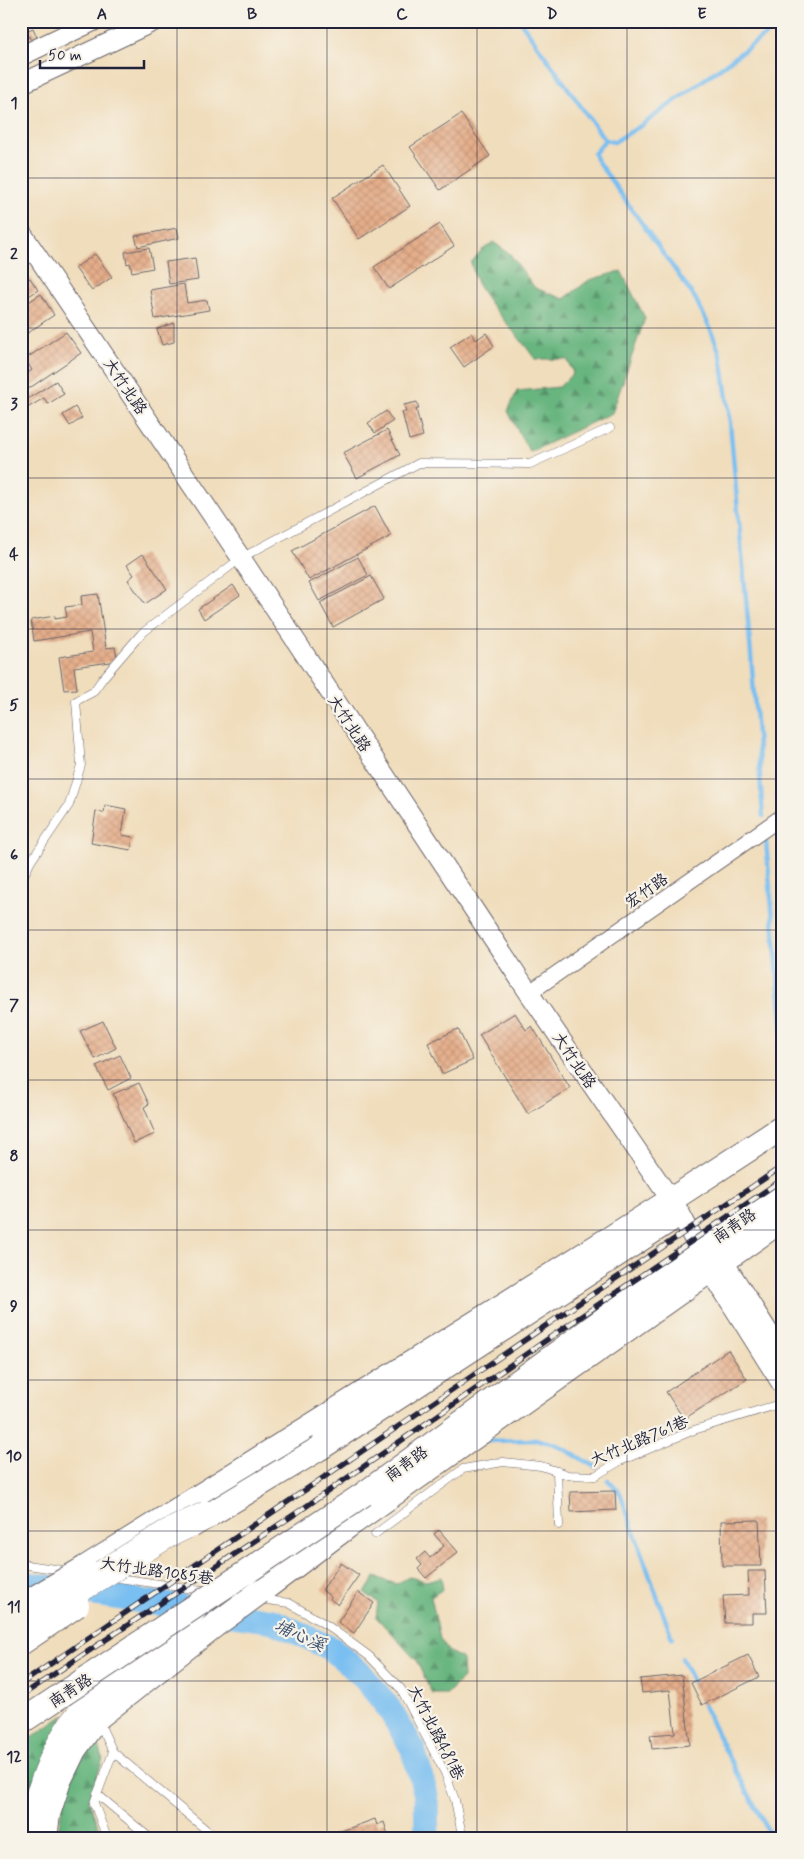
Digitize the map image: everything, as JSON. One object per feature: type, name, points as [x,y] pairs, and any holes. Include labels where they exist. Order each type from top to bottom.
[{"type":"highway","points":[[21,1625],[167,1534],[207,1516]]},
{"type":"highway","points":[[30,1838],[32,1820],[43,1787],[64,1738],[82,1713],[103,1692],[164,1646],[193,1609]]},
{"type":"main road","points":[[21,1643],[207,1516],[320,1448],[675,1207],[783,1127]]},
{"type":"main road","points":[[21,1606],[675,1207],[783,1145]]},
{"type":"main road","name":"南青路","points":[[21,1722],[364,1494],[711,1256],[783,1192]]},
{"type":"main road","points":[[45,1838],[48,1814],[59,1780],[74,1750],[97,1718],[215,1625],[251,1594],[348,1526],[711,1256],[783,1219]]},
{"type":"street","points":[[21,56],[94,21]]},
{"type":"street","points":[[21,84],[155,21]]},
{"type":"street","name":"大竹北路","points":[[21,232],[241,558],[529,993],[675,1207],[783,1355]]},
{"type":"street","name":"宏竹路","points":[[529,993],[783,816]]},
{"type":"street","name":"大竹北路","points":[[711,1256],[783,1386]]},
{"type":"lane","points":[[21,881],[31,861],[69,805],[81,765],[76,701],[93,692],[141,634],[241,558],[419,463],[530,464],[610,428]]},
{"type":"lane","points":[[21,937],[21,948]]},
{"type":"lane","name":"大竹北路761巷","points":[[376,1534],[463,1470],[503,1462],[541,1466],[568,1475],[594,1476],[620,1461],[694,1430],[783,1403]]},
{"type":"lane","points":[[557,1471],[559,1525]]},
{"type":"lane","name":"大竹北路1085巷","points":[[21,1564],[232,1594]]},
{"type":"lane","name":"大竹北路481巷","points":[[251,1594],[289,1603],[328,1626],[369,1656],[401,1689],[445,1773],[461,1830],[460,1838]]},
{"type":"lane","points":[[97,1718],[113,1752],[216,1838]]},
{"type":"lane","points":[[107,1838],[94,1803],[113,1752]]},
{"type":"lane","points":[[97,1794],[150,1838]]},
{"type":"green space","points":[[493,242],[510,254],[535,288],[564,299],[589,280],[621,271],[645,318],[612,413],[530,452],[508,411],[517,391],[559,387],[573,373],[567,359],[535,359],[478,285],[471,263],[480,252]]},
{"type":"green space","points":[[375,1577],[396,1584],[409,1577],[426,1581],[441,1577],[443,1589],[431,1597],[440,1639],[448,1651],[462,1659],[463,1678],[447,1694],[432,1694],[416,1660],[376,1617],[378,1602],[365,1593]]},
{"type":"green space","points":[[64,1715],[21,1824],[21,1745]]},
{"type":"green space","points":[[97,1738],[103,1759],[89,1800],[102,1838],[57,1838],[64,1796],[85,1748]]},
{"type":"building","points":[[33,28],[38,40],[32,42],[30,36],[21,40],[21,33]]},
{"type":"building","points":[[461,114],[490,156],[440,190],[410,147]]},
{"type":"building","points":[[383,165],[410,206],[359,239],[332,198]]},
{"type":"building","points":[[440,224],[454,246],[389,289],[374,267]]},
{"type":"building","points":[[177,228],[179,238],[138,247],[135,236]]},
{"type":"building","points":[[149,248],[153,268],[132,272],[130,263],[127,264],[125,252]]},
{"type":"building","points":[[95,254],[112,277],[92,291],[75,268]]},
{"type":"building","points":[[195,258],[198,280],[169,284],[166,262]]},
{"type":"building","points":[[30,278],[38,290],[26,298],[21,292],[21,284]]},
{"type":"building","points":[[184,284],[187,303],[207,300],[209,310],[155,319],[150,290]]},
{"type":"building","points":[[41,294],[54,315],[26,334],[21,327],[21,307]]},
{"type":"building","points":[[174,323],[174,342],[162,345],[157,329]]},
{"type":"building","points":[[66,332],[81,353],[21,394],[21,378],[32,370],[25,359]]},
{"type":"building","points":[[471,333],[476,340],[486,333],[494,346],[464,367],[450,347]]},
{"type":"building","points":[[56,381],[64,394],[48,404],[44,398],[24,410],[21,403]]},
{"type":"building","points":[[417,402],[419,409],[416,409],[423,436],[409,440],[402,412],[406,412],[404,405]]},
{"type":"building","points":[[75,407],[82,418],[70,426],[63,415]]},
{"type":"building","points":[[386,411],[393,421],[375,433],[368,423]]},
{"type":"building","points":[[387,430],[400,455],[357,478],[343,453]]},
{"type":"building","points":[[375,506],[391,536],[309,580],[292,551]]},
{"type":"building","points":[[143,554],[167,589],[145,604],[128,580],[134,575],[127,565]]},
{"type":"building","points":[[358,557],[368,575],[319,601],[309,583]]},
{"type":"building","points":[[371,576],[384,599],[333,627],[320,603]]},
{"type":"building","points":[[233,585],[240,595],[204,619],[198,609]]},
{"type":"building","points":[[98,594],[106,648],[115,647],[118,661],[74,667],[77,689],[64,690],[59,657],[93,652],[90,632],[34,641],[31,620],[55,616],[55,619],[67,617],[65,607],[82,605],[81,596]]},
{"type":"building","points":[[105,805],[126,809],[122,835],[133,837],[131,850],[91,843],[96,811],[104,813]]},
{"type":"building","points":[[515,1013],[526,1030],[532,1026],[570,1088],[528,1114],[479,1035]]},
{"type":"building","points":[[103,1021],[116,1048],[95,1059],[80,1031]]},
{"type":"building","points":[[458,1029],[473,1060],[442,1074],[428,1043]]},
{"type":"building","points":[[120,1055],[131,1078],[108,1090],[96,1066]]},
{"type":"building","points":[[139,1083],[149,1104],[144,1107],[155,1134],[134,1143],[113,1094]]},
{"type":"building","points":[[728,1350],[747,1379],[684,1419],[666,1392]]},
{"type":"building","points":[[615,1491],[616,1510],[571,1512],[570,1492]]},
{"type":"building","points":[[759,1520],[761,1566],[722,1566],[721,1521]]},
{"type":"building","points":[[439,1530],[458,1552],[426,1578],[418,1569],[422,1565],[417,1559],[425,1552],[430,1558],[444,1546],[434,1534]]},
{"type":"building","points":[[341,1563],[359,1575],[338,1605],[322,1590]]},
{"type":"building","points":[[748,1571],[765,1571],[767,1613],[752,1613],[752,1623],[725,1623],[723,1596],[749,1595]]},
{"type":"building","points":[[358,1592],[374,1603],[354,1633],[338,1622]]},
{"type":"building","points":[[748,1655],[759,1677],[702,1705],[691,1683]]},
{"type":"building","points":[[682,1675],[690,1745],[652,1749],[650,1735],[675,1733],[670,1690],[642,1693],[640,1679]]},
{"type":"building","points":[[375,1819],[377,1825],[384,1822],[389,1838],[322,1838]]},
{"type":"waterway","points":[[520,21],[605,140],[614,142],[642,125],[783,22]]},
{"type":"waterway","points":[[605,140],[594,154],[598,162],[695,298],[711,330],[721,357],[729,412],[751,654],[763,816]]},
{"type":"waterway","points":[[766,841],[783,1033]]},
{"type":"waterway","points":[[485,1441],[539,1440],[555,1444],[596,1467]]},
{"type":"waterway","points":[[608,1480],[620,1493],[672,1638]]},
{"type":"waterway","name":"埔心溪","points":[[21,1583],[273,1621],[332,1649],[362,1675],[388,1707],[413,1749],[426,1795],[427,1838]]},
{"type":"waterway","points":[[682,1658],[695,1687]]},
{"type":"waterway","points":[[701,1700],[724,1748],[772,1838]]},
{"type":"railway","points":[[21,1684],[783,1166]]},
{"type":"railway","points":[[21,1696],[298,1512],[783,1179]]}]
